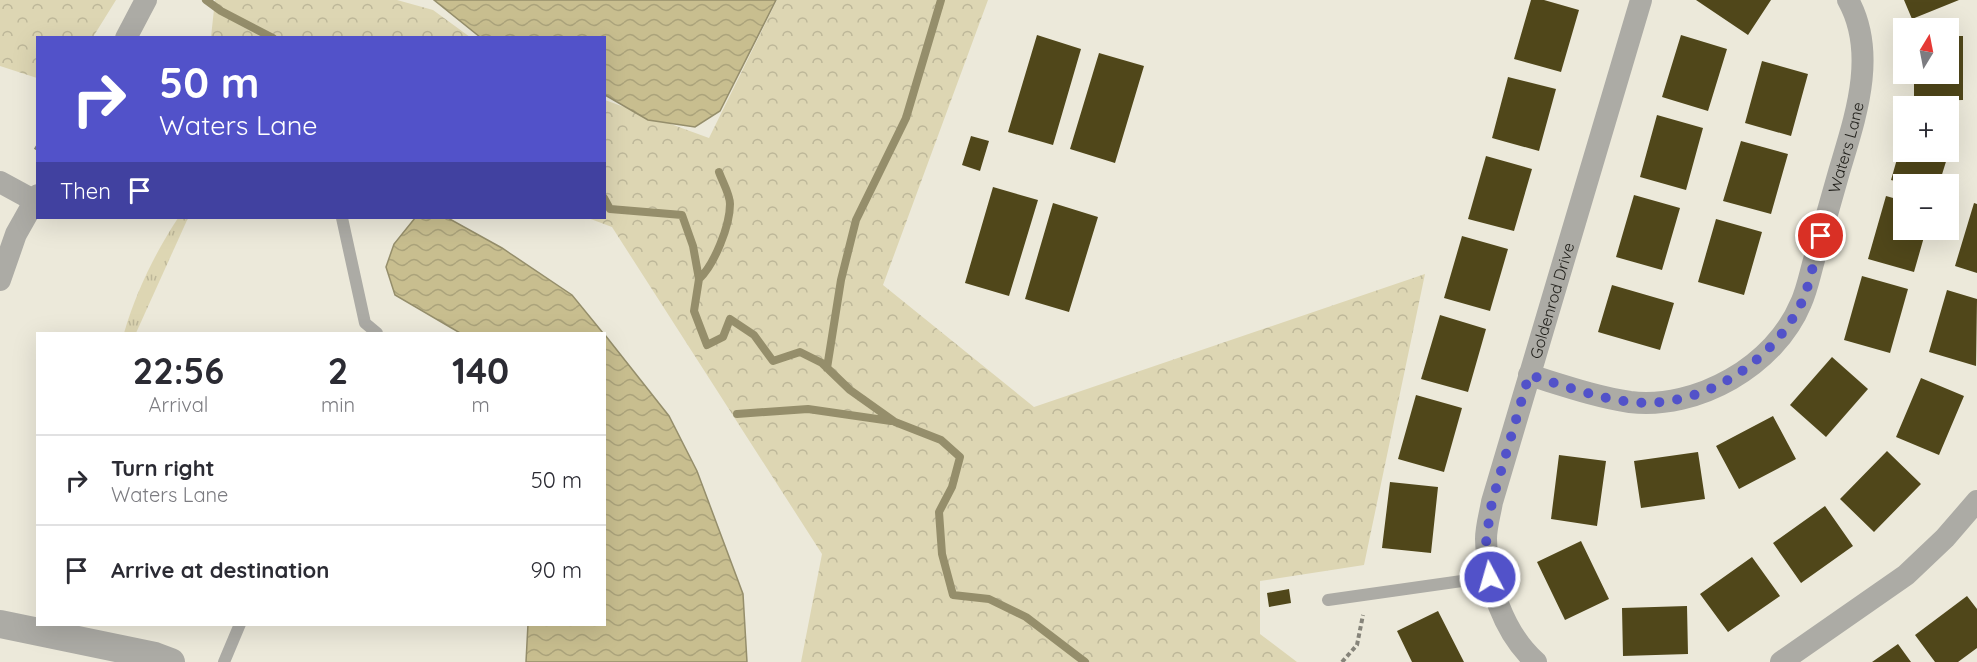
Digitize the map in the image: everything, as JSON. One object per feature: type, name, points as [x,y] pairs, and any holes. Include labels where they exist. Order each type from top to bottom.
[{"type":"street","points":[[127,36],[146,0]]},
{"type":"street","name":"Goldenrod Drive","points":[[1536,662],[1523,650],[1501,611],[1490,577],[1486,539],[1492,502],[1641,0]]},
{"type":"street","name":"Waters Lane","points":[[1529,375],[1599,396],[1632,402],[1686,397],[1724,384],[1755,363],[1782,334],[1801,304],[1854,122],[1862,80],[1862,45],[1853,9],[1848,0]]},
{"type":"street","points":[[0,182],[36,198],[16,234],[0,280]]},
{"type":"street","points":[[1781,662],[1906,575],[1945,538],[1977,501]]},
{"type":"street","points":[[0,624],[155,656],[171,662]]},
{"type":"lane","points":[[342,219],[365,323],[376,332]]},
{"type":"lane","points":[[1328,600],[1490,577]]},
{"type":"lane","points":[[224,662],[239,626]]},
{"type":"path","points":[[1342,662],[1357,645],[1368,594]]},
{"type":"green space","points":[[0,0],[116,0],[94,36],[36,36],[36,78],[0,66]]},
{"type":"green space","points":[[215,0],[397,0],[433,10],[469,36],[211,36]]},
{"type":"green space","points":[[777,0],[988,0],[883,285],[1034,407],[1425,274],[1364,565],[1260,581],[1260,634],[1297,662],[801,662],[822,554],[612,227],[591,219],[606,219],[606,100],[709,138]]},
{"type":"green space","points":[[177,219],[188,219],[136,332],[124,332],[134,303]]},
{"type":"water","points":[[434,0],[776,0],[720,111],[695,127],[648,120],[606,96],[606,36],[479,36]]},
{"type":"water","points":[[414,219],[450,219],[502,248],[572,295],[602,332],[458,332],[395,295],[386,267],[394,244]]},
{"type":"water","points":[[606,336],[669,416],[697,471],[743,594],[747,662],[526,662],[528,626],[606,626]]},
{"type":"building","points":[[1531,0],[1544,0],[1579,10],[1561,72],[1514,59]]},
{"type":"building","points":[[1696,0],[1771,0],[1748,35]]},
{"type":"building","points":[[1904,0],[1959,0],[1914,18],[1912,18]]},
{"type":"building","points":[[1037,35],[1081,49],[1053,145],[1008,132]]},
{"type":"building","points":[[1681,35],[1727,49],[1708,111],[1662,97]]},
{"type":"building","points":[[1959,36],[1963,36],[1963,100],[1959,100],[1959,96],[1914,96],[1914,84],[1959,84]]},
{"type":"building","points":[[1099,53],[1144,66],[1115,163],[1070,149]]},
{"type":"building","points":[[1762,61],[1808,74],[1791,136],[1745,123]]},
{"type":"building","points":[[1508,77],[1556,89],[1539,151],[1492,138]]},
{"type":"building","points":[[1657,115],[1703,128],[1686,190],[1640,177]]},
{"type":"building","points":[[971,136],[989,141],[980,171],[962,165]]},
{"type":"building","points":[[1741,141],[1788,154],[1771,214],[1723,201]]},
{"type":"building","points":[[1486,156],[1532,169],[1514,231],[1468,219]]},
{"type":"building","points":[[1896,162],[1946,162],[1942,174],[1893,174],[1893,180],[1891,180]]},
{"type":"building","points":[[993,187],[1038,200],[1009,296],[965,283]]},
{"type":"building","points":[[1634,195],[1680,208],[1662,270],[1616,257]]},
{"type":"building","points":[[1886,196],[1893,198],[1893,240],[1923,240],[1914,272],[1868,259]]},
{"type":"building","points":[[1053,203],[1098,217],[1069,312],[1025,299]]},
{"type":"building","points":[[1974,203],[1977,204],[1977,273],[1955,266]]},
{"type":"building","points":[[1716,219],[1762,232],[1744,295],[1698,282]]},
{"type":"building","points":[[1462,236],[1508,249],[1490,311],[1444,298]]},
{"type":"building","points":[[1862,276],[1908,289],[1890,353],[1844,340]]},
{"type":"building","points":[[1612,285],[1674,303],[1660,350],[1598,332]]},
{"type":"building","points":[[1947,290],[1977,299],[1976,366],[1929,352]]},
{"type":"building","points":[[1440,315],[1486,329],[1468,392],[1421,379]]},
{"type":"building","points":[[1832,357],[1868,389],[1826,437],[1790,405]]},
{"type":"building","points":[[1921,378],[1964,396],[1939,455],[1896,437]]},
{"type":"building","points":[[1416,395],[1462,408],[1444,472],[1398,459]]},
{"type":"building","points":[[1773,416],[1796,459],[1739,489],[1716,446]]},
{"type":"building","points":[[1887,451],[1921,484],[1874,532],[1840,499]]},
{"type":"building","points":[[1698,452],[1705,499],[1641,508],[1634,461]]},
{"type":"building","points":[[1559,455],[1606,461],[1597,526],[1551,519]]},
{"type":"building","points":[[1390,482],[1438,487],[1431,553],[1382,548]]},
{"type":"building","points":[[1825,506],[1853,546],[1801,583],[1773,543]]},
{"type":"building","points":[[1581,541],[1609,599],[1565,620],[1537,562]]},
{"type":"building","points":[[1752,557],[1780,596],[1728,632],[1700,594]]},
{"type":"building","points":[[1289,589],[1291,603],[1269,607],[1267,593]]},
{"type":"building","points":[[1967,596],[1977,609],[1977,648],[1958,662],[1935,662],[1915,635]]},
{"type":"building","points":[[1687,606],[1688,654],[1623,656],[1622,608]]},
{"type":"building","points":[[1438,611],[1464,662],[1412,662],[1397,631]]},
{"type":"building","points":[[1898,644],[1911,662],[1872,662]]},
{"type":"waterway","points":[[206,0],[221,11],[269,36]]},
{"type":"waterway","points":[[827,368],[841,280],[856,220],[906,118],[941,0]]},
{"type":"waterway","points":[[699,279],[715,255],[724,234],[729,213],[729,196],[719,172]]},
{"type":"waterway","points":[[606,202],[610,209],[682,215],[693,246],[699,279],[694,311],[707,345],[723,337],[730,319],[754,335],[773,361],[800,352],[822,363],[850,390],[895,422],[941,440],[960,457],[952,487],[939,512],[942,554],[953,595],[989,599],[1026,617],[1085,662]]},
{"type":"waterway","points":[[737,414],[808,409],[891,421]]},
{"type":"route","points":[[1490,577],[1486,539],[1492,502],[1529,375],[1599,396],[1632,402],[1686,397],[1724,384],[1755,363],[1782,334],[1801,304],[1821,236]]}]
